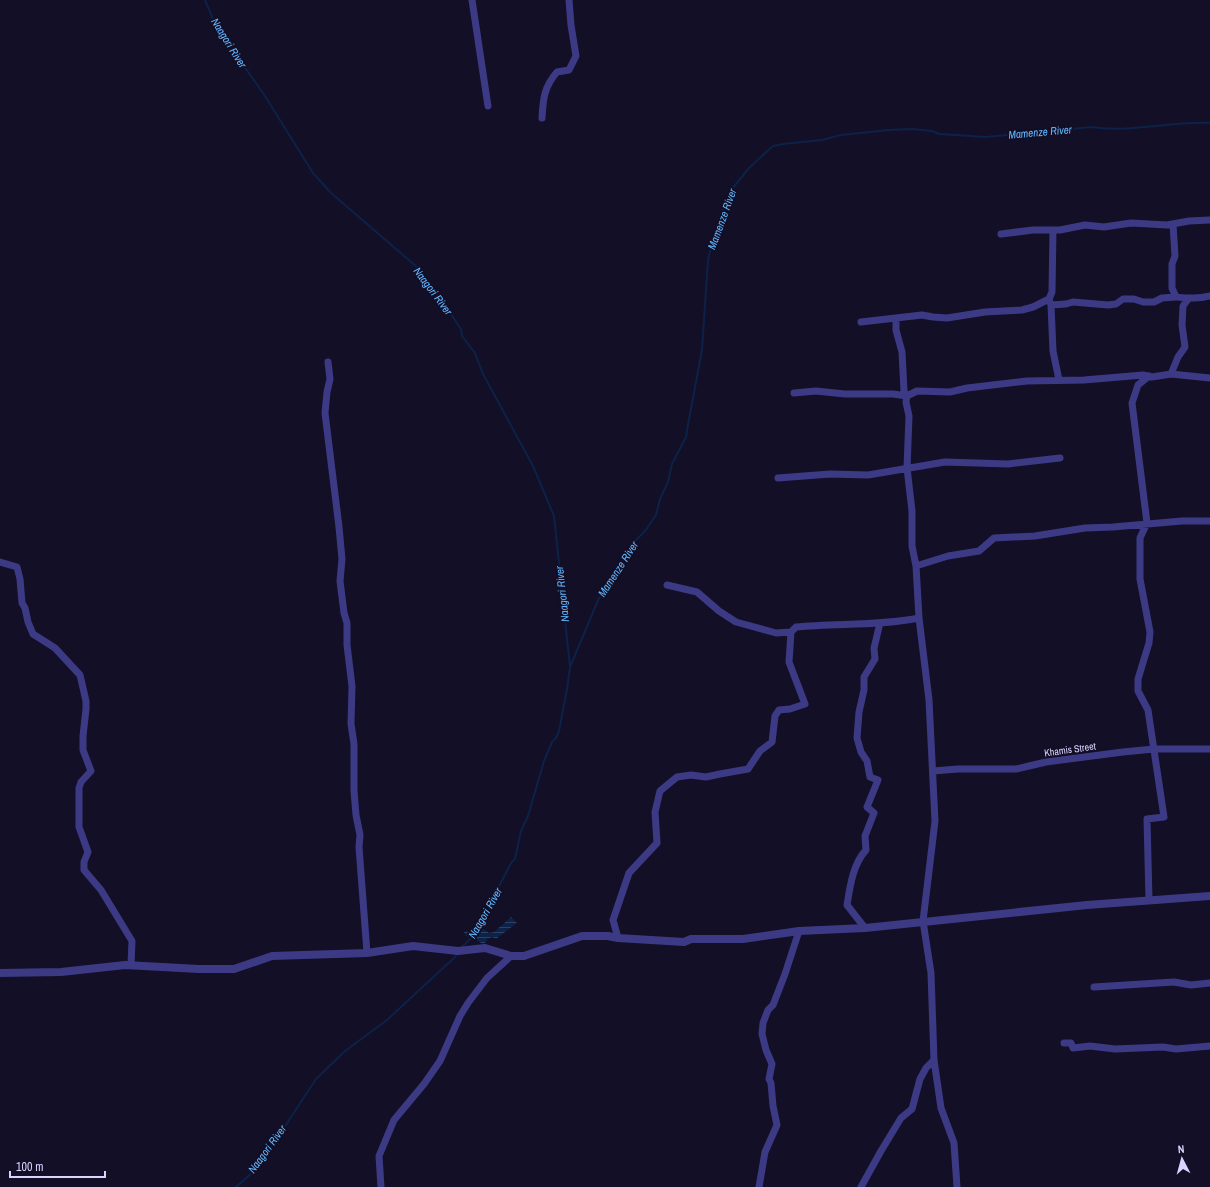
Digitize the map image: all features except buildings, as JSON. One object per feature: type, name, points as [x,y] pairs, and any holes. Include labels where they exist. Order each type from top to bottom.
[{"type":"street","points":[[472,0],[488,106]]},
{"type":"street","points":[[542,118],[543,95],[550,79],[557,72],[569,70],[576,56],[569,0]]},
{"type":"street","points":[[1001,234],[1033,230],[1060,230],[1085,225],[1104,227],[1131,223],[1167,225],[1189,221],[1210,220]]},
{"type":"street","points":[[1173,224],[1176,256],[1172,264],[1172,288],[1176,296]]},
{"type":"street","points":[[1053,230],[1052,292],[1050,302],[1053,351],[1059,380]]},
{"type":"street","points":[[861,322],[922,315],[947,318],[985,312],[1022,310],[1050,302],[1108,305],[1116,304],[1123,299],[1154,302],[1162,298],[1176,296],[1202,298],[1210,296]]},
{"type":"street","points":[[1171,374],[1178,357],[1186,347],[1182,325],[1182,306],[1189,298]]},
{"type":"street","points":[[896,318],[896,330],[902,352],[904,391],[907,396],[906,402],[909,416],[907,468],[912,510],[912,546],[916,566],[919,618],[929,700],[935,821],[923,921],[931,973],[934,1060],[941,1108],[954,1143],[957,1187]]},
{"type":"street","points":[[328,362],[330,379],[325,413],[339,527],[342,559],[340,581],[344,613],[347,623],[347,645],[352,686],[351,724],[354,744],[354,791],[356,815],[360,835],[359,848],[367,953]]},
{"type":"street","points":[[794,392],[816,391],[845,394],[893,394],[907,396],[917,392],[950,392],[1027,381],[1084,380],[1143,375],[1152,377],[1171,374],[1210,378]]},
{"type":"street","points":[[1149,376],[1138,385],[1132,403],[1147,523],[1140,538],[1140,579],[1150,632],[1149,643],[1138,679],[1138,690],[1148,710],[1164,817],[1147,819],[1149,900]]},
{"type":"street","points":[[778,478],[830,474],[868,475],[944,462],[1008,464],[1060,458]]},
{"type":"street","points":[[916,566],[948,556],[979,551],[994,538],[1035,536],[1085,528],[1210,520]]},
{"type":"street","points":[[0,562],[17,567],[20,579],[22,603],[33,634],[55,648],[80,675],[86,701],[83,750],[91,771],[81,782],[79,788],[79,827],[88,852],[84,862],[84,870],[101,890],[132,941],[131,965]]},
{"type":"street","points":[[667,585],[697,592],[719,611],[736,622],[776,633],[791,632]]},
{"type":"street","points":[[618,938],[613,920],[629,873],[657,843],[655,812],[660,791],[677,777],[691,775],[706,777],[748,769],[760,750],[772,742],[775,716],[779,710],[790,709],[805,704],[789,662],[791,632],[796,627],[823,624],[898,622],[919,618]]},
{"type":"street","points":[[865,928],[847,905],[849,892],[859,858],[866,850],[865,836],[874,813],[867,807],[878,780],[870,777],[867,761],[861,752],[857,738],[859,712],[864,690],[864,676],[875,659],[874,648],[880,623]]},
{"type":"street","name":"Khamis Street","points":[[932,771],[958,769],[1016,769],[1046,762],[1084,756],[1154,750],[1210,749]]},
{"type":"street","points":[[0,973],[61,972],[131,965],[234,970],[272,956],[367,953],[414,946],[458,951],[485,948],[511,956],[524,956],[582,936],[608,936],[618,938],[684,942],[691,940],[743,939],[799,930],[865,928],[1087,905],[1210,896]]},
{"type":"street","points":[[759,1187],[765,1152],[777,1125],[773,1106],[771,1083],[769,1079],[772,1064],[766,1050],[762,1034],[763,1023],[785,974],[799,930]]},
{"type":"street","points":[[381,1187],[379,1156],[394,1120],[424,1084],[440,1060],[460,1016],[468,1003],[488,978],[511,956]]},
{"type":"street","points":[[1094,987],[1174,982],[1191,985],[1210,983]]},
{"type":"street","points":[[1064,1042],[1071,1043],[1073,1048],[1090,1046],[1115,1049],[1163,1047],[1176,1049],[1210,1046]]},
{"type":"street","points":[[861,1187],[881,1150],[901,1118],[912,1109],[920,1079],[926,1068],[934,1060]]},
{"type":"water","points":[[511,917],[517,923],[496,939],[492,937],[487,939],[487,941],[483,944],[466,936],[464,932],[481,929],[489,933],[494,932]]},
{"type":"waterway","name":"Naagori River","points":[[205,0],[213,19],[265,96],[313,173],[331,193],[417,267],[461,329],[462,336],[475,353],[483,374],[533,466],[554,516],[570,667],[567,689],[559,731],[556,738],[552,742],[544,761],[528,816],[521,831],[515,859],[511,863],[476,931]]},
{"type":"waterway","name":"Mamenze River","points":[[570,667],[599,598],[610,586],[633,543],[645,531],[656,515],[660,499],[668,482],[672,464],[686,437],[702,350],[708,260],[713,238],[725,203],[732,189],[749,168],[773,146],[822,140],[841,135],[889,130],[912,129],[932,131],[939,134],[986,137],[1091,127],[1121,129],[1210,123]]},
{"type":"waterway","name":"Naagori River","points":[[462,947],[473,936]]},
{"type":"waterway","name":"Naagori River","points":[[236,1187],[254,1171],[316,1079],[345,1051],[387,1020],[457,954]]}]
